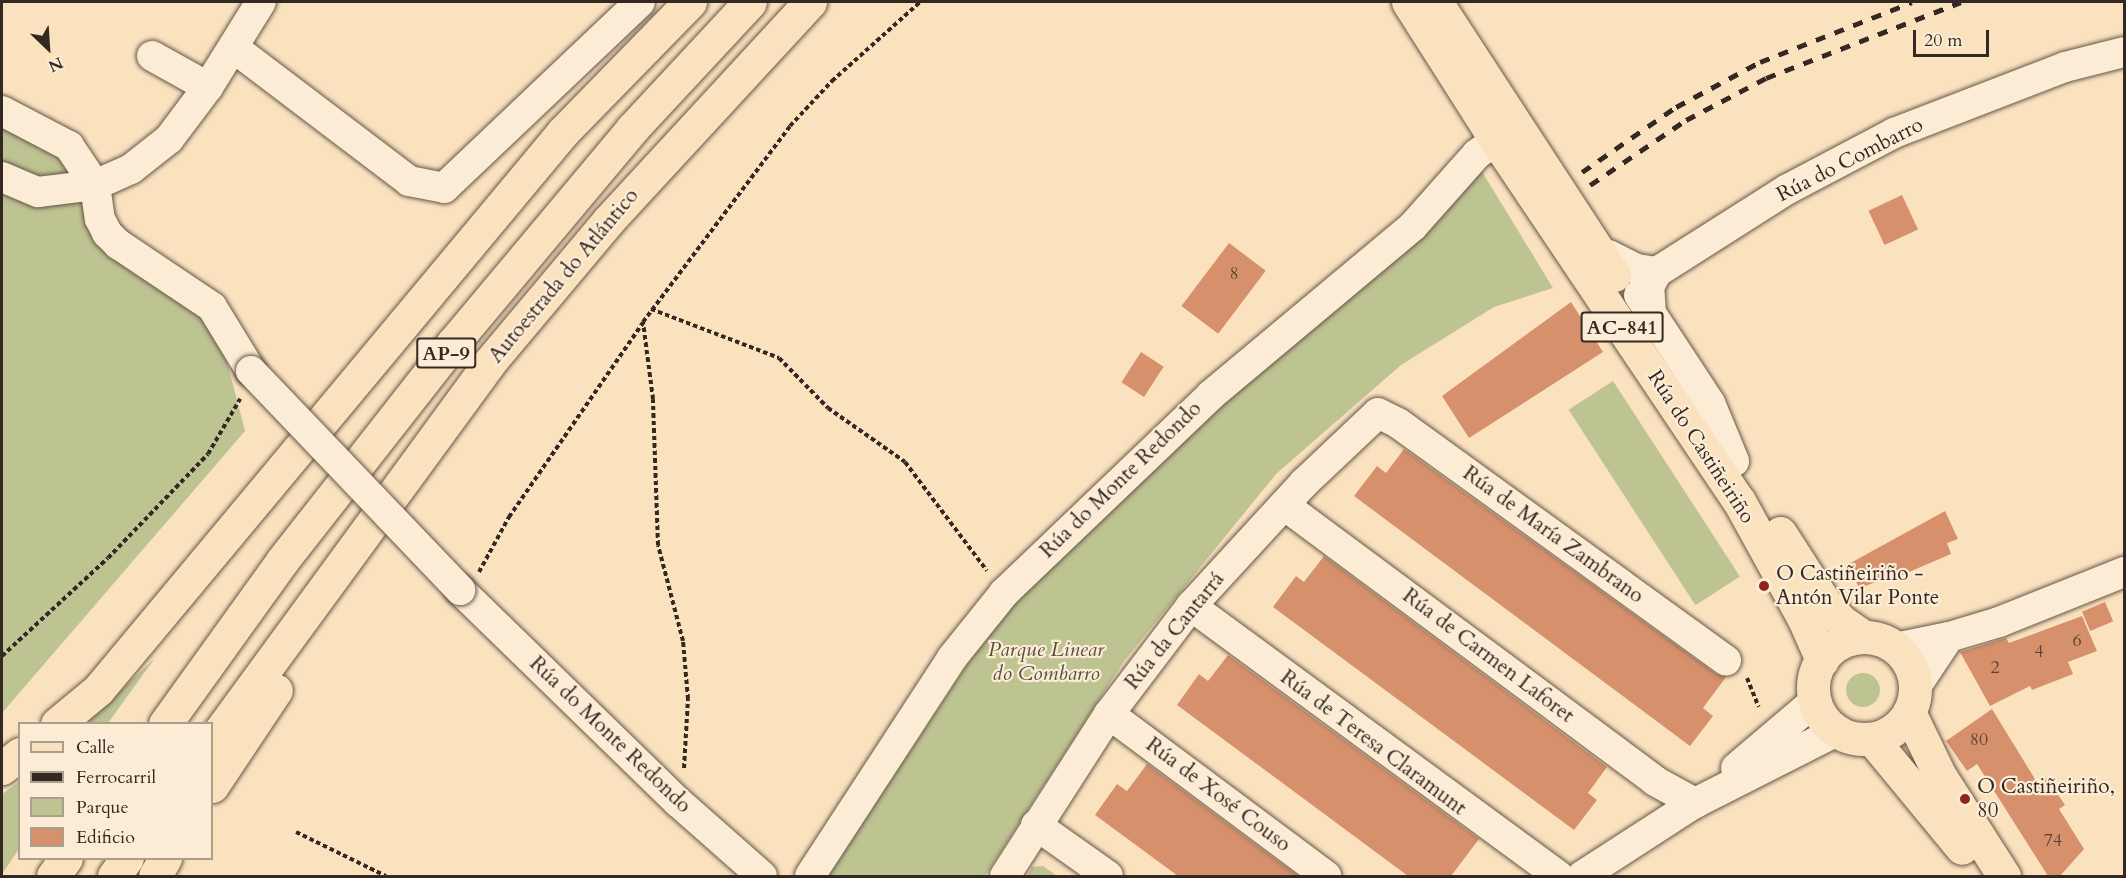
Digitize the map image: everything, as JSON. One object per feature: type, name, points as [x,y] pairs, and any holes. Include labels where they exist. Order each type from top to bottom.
[{"type":"main road","points":[[58,722],[98,690],[563,132],[690,2]]},
{"type":"main road","name":"Autoestrada do Atlántico","points":[[166,722],[282,561],[454,342],[632,129],[750,2]]},
{"type":"main road","name":"Autoestrada do Atlántico","points":[[213,741],[489,363],[608,221],[810,2]]},
{"type":"main road","name":"Rúa do Castiñeiriño","points":[[1408,2],[1496,140],[1739,501],[1804,619],[1822,660]]},
{"type":"main road","name":"Rúa do Castiñeiriño","points":[[1448,2],[1827,606],[1864,638],[1895,648]]},
{"type":"main road","points":[[213,784],[310,638],[462,429],[737,81]]},
{"type":"main road","points":[[1864,638],[1848,640],[1822,660],[1813,686],[1819,712],[1836,731],[1853,738],[1872,739],[1887,734],[1912,700]]},
{"type":"main road","points":[[1895,648],[1906,659],[1912,700],[1940,776],[2004,876]]},
{"type":"main road","points":[[1872,739],[1930,805],[1982,876]]},
{"type":"main road","points":[[2,768],[18,756]]},
{"type":"main road","points":[[53,876],[65,860]]},
{"type":"main road","points":[[114,876],[126,860]]},
{"type":"main road","points":[[155,876],[164,860]]},
{"type":"street","points":[[2,177],[38,192],[95,185],[152,155],[169,139],[208,87],[261,2]]},
{"type":"street","points":[[234,48],[409,182],[444,188],[639,2]]},
{"type":"street","points":[[1448,2],[1609,255],[1651,313],[1710,403],[1734,461]]},
{"type":"street","name":"Rúa do Combarro","points":[[1657,272],[1788,189],[1894,133],[2066,67],[2124,52]]},
{"type":"street","points":[[152,56],[208,87]]},
{"type":"street","points":[[2,111],[69,146],[95,185]]},
{"type":"street","name":"Rúa do Monte Redondo","points":[[810,876],[952,658],[1004,593],[1211,395],[1413,226],[1477,154],[1496,140]]},
{"type":"street","name":"Rúa do Monte Redondo","points":[[95,185],[100,219],[107,233],[118,244],[212,307],[251,371],[466,596],[673,797],[762,876]]},
{"type":"street","points":[[1609,255],[1637,269],[1657,272],[1649,287],[1651,313]]},
{"type":"street","name":"Rúa da Cantarrá","points":[[1005,876],[1109,714],[1191,606],[1284,505],[1378,413]]},
{"type":"street","name":"Rúa de María Zambrano","points":[[1378,413],[1398,423],[1726,660]]},
{"type":"street","name":"Rúa de Carmen Laforet","points":[[1284,505],[1655,781],[1695,803]]},
{"type":"street","points":[[1895,648],[1949,637],[2124,572]]},
{"type":"street","name":"Rúa de Teresa Claramunt","points":[[1191,606],[1534,863],[1558,876]]},
{"type":"street","points":[[1912,700],[1949,637]]},
{"type":"street","points":[[1695,803],[1815,700]]},
{"type":"street","name":"Rúa de Xosé Couso","points":[[1109,714],[1326,876]]},
{"type":"street","points":[[1582,876],[1695,803],[1836,731]]},
{"type":"street","points":[[1036,825],[1108,876]]},
{"type":"path","points":[[466,596],[508,517],[651,309],[790,126],[832,81],[920,2]]},
{"type":"path","points":[[651,309],[779,358],[828,408],[905,462],[1004,593]]},
{"type":"path","points":[[643,322],[653,399],[658,545],[683,641],[688,699],[683,770],[673,797]]},
{"type":"path","points":[[2,656],[108,558],[208,454],[239,403],[251,371]]},
{"type":"path","points":[[297,832],[386,876]]},
{"type":"green space","points":[[2,124],[45,144],[218,327],[245,431],[2,713]]},
{"type":"green space","name":"Parque Linear do Combarro","points":[[1481,170],[1553,288],[1494,307],[1401,365],[1276,474],[1124,661],[985,876],[828,876],[1006,605],[1138,478],[1436,221]]},
{"type":"green space","points":[[1613,381],[1740,576],[1695,605],[1569,410]]},
{"type":"green space","points":[[155,658],[109,722],[87,722]]},
{"type":"green space","points":[[1863,673],[1875,678],[1880,690],[1875,702],[1863,707],[1851,702],[1846,690],[1851,678]]},
{"type":"green space","points":[[18,783],[18,850],[2,874],[2,794]]},
{"type":"green space","points":[[1043,866],[1057,876],[1027,876],[1032,867]]},
{"type":"building","points":[[1902,195],[1918,229],[1885,245],[1868,211]]},
{"type":"building","points":[[1229,243],[1266,271],[1218,334],[1181,306]]},
{"type":"building","points":[[1571,302],[1603,352],[1469,438],[1442,396]]},
{"type":"building","points":[[1141,352],[1164,367],[1144,397],[1121,382]]},
{"type":"building","points":[[1404,449],[1716,674],[1726,677],[1703,708],[1713,716],[1690,746],[1354,496],[1377,466],[1386,473]]},
{"type":"building","points":[[1945,511],[1958,539],[1947,543],[1951,554],[1888,581],[1886,578],[1860,588],[1845,566]]},
{"type":"building","points":[[1324,556],[1607,767],[1588,793],[1597,800],[1574,830],[1273,607],[1296,576],[1304,582]]},
{"type":"building","points":[[2105,602],[2113,621],[2090,631],[2082,612]]},
{"type":"building","points":[[2082,616],[2097,651],[2068,662],[2073,674],[2032,690],[2030,686],[1990,706],[1960,652],[2006,638],[2009,643]]},
{"type":"building","points":[[1228,655],[1479,839],[1451,876],[1408,876],[1177,705],[1199,674],[1208,681]]},
{"type":"building","points":[[1992,709],[2038,784],[2047,778],[2065,805],[2059,809],[2084,849],[2060,876],[2048,876],[1977,764],[1967,771],[1946,741]]},
{"type":"building","points":[[1147,764],[1298,876],[1178,876],[1095,815],[1117,784],[1127,791]]},
{"type":"railway","points":[[1582,172],[1676,107],[1760,62],[1912,2]]},
{"type":"railway","points":[[1590,185],[1686,120],[1766,78],[1961,2]]},
{"type":"place","name":"O Castiñeiriño - Antón Vilar Ponte","points":[[1764,586]]},
{"type":"place","name":"O Castiñeiriño, 80","points":[[1965,799]]}]
